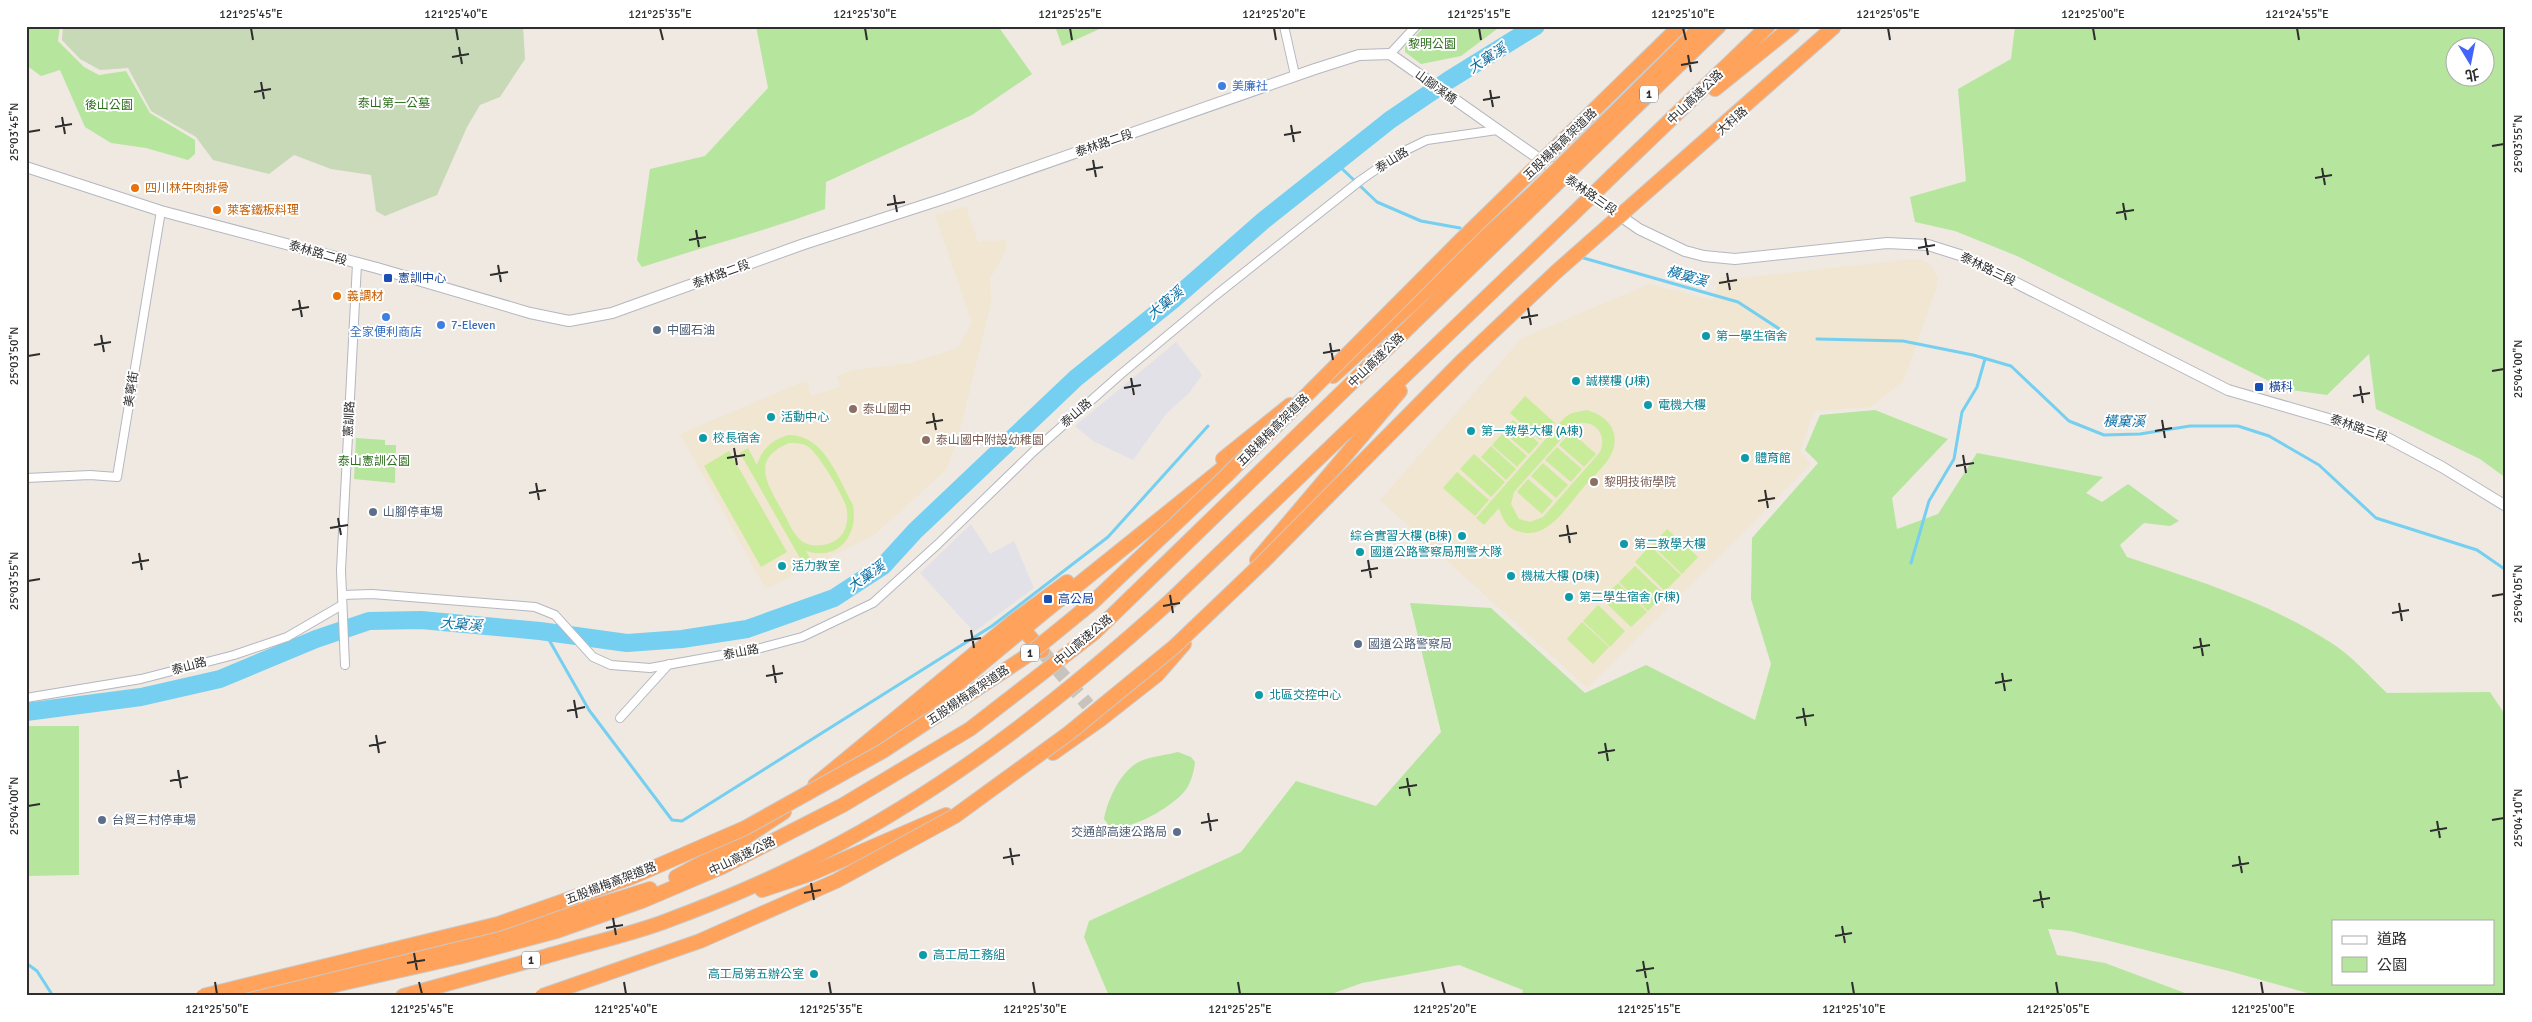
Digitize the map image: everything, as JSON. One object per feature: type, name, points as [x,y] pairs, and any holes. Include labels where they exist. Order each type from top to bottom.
[{"type":"highway","name":"五股楊梅高架道路","points":[[203,996],[498,924],[632,877],[744,828],[883,751],[1028,655],[1093,602],[1226,476],[1459,242],[1680,26]]},
{"type":"highway","points":[[1577,158],[1702,26]]},
{"type":"highway","name":"中山高速公路","points":[[286,996],[459,957],[557,931],[642,901],[722,867],[843,806],[970,728],[1094,633],[1536,197],[1718,26]]},
{"type":"highway","name":"中山高速公路","points":[[403,996],[660,923],[798,865],[857,834],[916,798],[1006,738],[1107,658],[1169,602],[1570,216],[1656,136],[1768,26]]},
{"type":"highway","points":[[1656,136],[1793,26]]},
{"type":"highway","points":[[542,996],[700,941],[836,881],[955,816],[1069,733],[1174,647],[1243,582],[1463,360],[1556,272],[1835,26]]},
{"type":"highway","points":[[764,826],[968,659],[1359,349],[1536,197]]},
{"type":"highway","points":[[557,931],[653,888],[728,849],[764,826],[938,700],[1023,629],[1255,443],[1374,340],[1463,259]]},
{"type":"highway","points":[[660,923],[810,874],[961,808],[1033,767],[1101,719],[1157,675],[1334,472],[1442,339]]},
{"type":"highway","points":[[1023,629],[1042,650]]},
{"type":"highway","points":[[1088,705],[1101,719]]},
{"type":"highway","points":[[244,996],[464,944],[554,920],[653,888]]},
{"type":"main road","name":"大科路","points":[[1621,216],[1843,26]]},
{"type":"main road","name":"泰林路二段","points":[[26,167],[161,211],[530,313],[568,321],[583,320],[612,314],[804,244],[946,198],[1295,76],[1360,55],[1390,54]]},
{"type":"main road","name":"山腳溪橋","points":[[1390,54],[1466,109]]},
{"type":"main road","name":"泰林路三段","points":[[1466,109],[1621,216],[1668,244],[1704,256],[1720,259],[1752,258],[1887,243],[1928,245],[1963,256],[2228,390],[2380,434],[2442,466],[2506,506]]},
{"type":"street","points":[[1284,26],[1295,76]]},
{"type":"street","points":[[1390,54],[1416,26]]},
{"type":"street","name":"泰山路","points":[[342,595],[372,594],[535,607],[555,615],[591,652],[593,657],[611,665],[650,668],[761,648],[802,637],[873,603],[1048,438],[1136,362],[1263,257],[1398,154],[1427,140],[1471,132],[1497,130]]},
{"type":"street","name":"美寧街","points":[[26,478],[90,475],[116,477],[161,211]]},
{"type":"street","name":"憲訓路","points":[[346,665],[342,595],[357,264]]},
{"type":"street","name":"泰山路","points":[[26,698],[141,680],[234,655],[287,637],[342,605]]},
{"type":"street","points":[[620,718],[669,664]]},
{"type":"shaded area","name":"泰山國中","points":[[966,206],[978,242],[1005,240],[1007,248],[990,279],[991,302],[962,422],[947,469],[874,535],[766,589],[680,434],[800,383],[807,381],[811,396],[840,387],[837,376],[854,370],[911,363],[958,348],[972,323],[935,215]]},
{"type":"shaded area","name":"黎明技術學院","points":[[1913,259],[1922,260],[1931,265],[1938,278],[1937,286],[1904,380],[1871,407],[1814,411],[1800,451],[1811,464],[1587,688],[1380,500],[1522,338],[1649,284],[1713,300],[1720,277],[1741,278]]},
{"type":"shaded area","points":[[1176,342],[1202,375],[1189,393],[1166,414],[1133,460],[1093,441],[1075,426]]},
{"type":"shaded area","points":[[971,524],[990,554],[1014,541],[1034,588],[974,632],[920,573]]},
{"type":"green space","name":"後山公園","points":[[26,26],[60,26],[58,41],[84,67],[99,75],[126,71],[150,113],[195,140],[195,154],[188,160],[146,148],[111,143],[85,127],[60,70],[41,76],[26,65]]},
{"type":"green space","name":"泰山第一公墓","points":[[63,26],[523,26],[525,59],[500,97],[480,105],[467,127],[437,195],[385,216],[376,211],[371,175],[331,169],[294,155],[269,174],[213,160],[196,137],[151,111],[128,68],[100,70],[80,59],[62,40]]},
{"type":"green space","points":[[756,26],[1007,26],[1000,29],[1032,74],[972,115],[826,182],[825,209],[780,225],[642,267],[637,260],[650,169],[705,156],[768,88]]},
{"type":"green space","points":[[1055,26],[1106,26],[1062,46]]},
{"type":"green space","name":"黎明公園","points":[[1425,26],[1501,26],[1461,56],[1421,64],[1405,52],[1405,47]]},
{"type":"green space","points":[[2015,26],[2506,26],[2506,478],[2480,459],[2376,409],[2369,354],[2327,395],[2285,389],[2017,256],[1955,231],[1915,222],[1910,197],[1966,181],[1958,89],[2011,59]]},
{"type":"green space","points":[[1525,396],[1555,423],[1540,440],[1510,413]]},
{"type":"green space","points":[[1587,410],[1593,412],[1604,419],[1612,428],[1615,439],[1614,446],[1606,463],[1563,513],[1555,521],[1538,532],[1528,533],[1510,528],[1499,508],[1484,525],[1476,518],[1565,417],[1572,413]],"holes":[[[1585,423],[1591,424],[1599,431],[1602,440],[1600,452],[1543,517],[1530,522],[1519,519],[1511,504],[1514,492],[1573,426]]]},
{"type":"green space","points":[[1875,410],[1948,439],[1892,498],[1897,529],[1938,514],[1977,453],[2103,477],[2086,493],[2102,502],[2128,484],[2179,521],[2170,526],[2144,523],[2120,545],[2127,557],[2231,593],[2282,615],[2330,642],[2345,653],[2387,693],[2490,692],[2506,716],[2506,996],[2318,996],[2229,971],[2070,931],[2048,929],[2057,955],[2105,963],[2193,996],[1522,996],[1523,990],[1459,965],[1362,983],[1326,996],[1109,996],[1084,937],[1089,921],[1241,852],[1296,781],[1376,806],[1441,732],[1410,603],[1491,608],[1585,693],[1646,665],[1755,720],[1771,664],[1751,599],[1752,538],[1818,463],[1805,450],[1820,415]]},
{"type":"green space","points":[[1513,420],[1539,443],[1529,454],[1503,432]]},
{"type":"green space","points":[[1571,432],[1596,454],[1584,467],[1559,445]]},
{"type":"green space","points":[[1502,434],[1527,456],[1517,467],[1492,445]]},
{"type":"green space","points":[[788,435],[801,437],[811,442],[820,450],[828,459],[853,505],[853,526],[844,543],[837,549],[828,552],[806,551],[813,563],[805,567],[740,453],[748,448],[757,465],[759,459],[772,442]],"holes":[[[789,443],[803,444],[812,450],[840,492],[846,506],[847,523],[842,534],[833,542],[821,545],[803,542],[792,529],[768,484],[765,466],[769,457],[776,450]]]},
{"type":"green space","name":"泰山憲訓公園","points":[[356,438],[385,440],[385,445],[396,445],[395,483],[354,479]]},
{"type":"green space","points":[[1491,446],[1516,469],[1506,480],[1481,457]]},
{"type":"green space","points":[[1557,447],[1582,469],[1571,482],[1545,460]]},
{"type":"green space","points":[[729,451],[787,552],[761,567],[704,466]]},
{"type":"green space","points":[[1474,454],[1505,482],[1491,497],[1460,469]]},
{"type":"green space","points":[[1543,463],[1568,485],[1556,498],[1531,476]]},
{"type":"green space","points":[[1457,472],[1489,500],[1475,516],[1443,488]]},
{"type":"green space","points":[[1528,479],[1553,501],[1542,514],[1517,492]]},
{"type":"green space","points":[[1667,529],[1698,557],[1682,574],[1652,545]]},
{"type":"green space","points":[[1650,546],[1681,575],[1665,591],[1635,562]]},
{"type":"green space","points":[[1635,566],[1664,594],[1648,611],[1619,582]]},
{"type":"green space","points":[[1618,583],[1647,612],[1631,627],[1602,599]]},
{"type":"green space","points":[[1598,605],[1625,631],[1610,647],[1583,621]]},
{"type":"green space","points":[[1582,622],[1609,647],[1593,664],[1567,639]]},
{"type":"green space","points":[[26,726],[79,726],[79,875],[26,876]]},
{"type":"green space","points":[[1178,752],[1191,757],[1195,762],[1190,781],[1181,795],[1152,816],[1129,825],[1110,827],[1104,819],[1109,802],[1122,777],[1135,764],[1143,760]]},
{"type":"waterway","name":"大窠溪","points":[[26,712],[141,697],[220,679],[316,639],[369,621],[421,620],[540,631],[627,643],[682,639],[747,629],[834,598],[883,566],[915,531],[1076,378],[1174,299],[1264,220],[1390,120],[1449,80],[1536,26]]},
{"type":"waterway","name":"橫窠溪","points":[[1336,163],[1377,202],[1421,221],[1460,228]]},
{"type":"waterway","name":"橫窠溪","points":[[1580,257],[1738,302],[1781,330]]},
{"type":"waterway","name":"橫窠溪","points":[[1817,339],[1903,341],[1973,355],[2011,366],[2069,421],[2104,435],[2140,434],[2190,426],[2238,426],[2269,436],[2319,465],[2376,518],[2477,550],[2506,570]]},
{"type":"waterway","points":[[1911,563],[1929,501],[1954,459],[1962,412],[1977,387],[1985,359]]},
{"type":"waterway","points":[[544,631],[589,710],[672,820],[682,821],[992,626],[1108,537],[1208,426]]},
{"type":"waterway","points":[[26,963],[37,971],[53,996]]},
{"type":"tunnel","points":[[1042,651],[1088,705]]},
{"type":"place","name":"美廉社","points":[[1222,86]]},
{"type":"place","name":"四川林牛肉排骨","points":[[135,188]]},
{"type":"place","name":"萊客鐵板料理","points":[[217,210]]},
{"type":"place","name":"憲訓中心","points":[[388,278]]},
{"type":"place","name":"義調材","points":[[337,296]]},
{"type":"place","name":"全家便利商店","points":[[386,317]]},
{"type":"place","name":"7-Eleven","points":[[441,325]]},
{"type":"place","name":"中國石油","points":[[657,330]]},
{"type":"place","name":"第一學生宿舍","points":[[1706,336]]},
{"type":"place","name":"誠樸樓 (J棟)","points":[[1576,381]]},
{"type":"place","name":"橫科","points":[[2259,387]]},
{"type":"place","name":"電機大樓","points":[[1648,405]]},
{"type":"place","name":"泰山國中","points":[[853,409]]},
{"type":"place","name":"活動中心","points":[[771,417]]},
{"type":"place","name":"第一教學大樓 (A棟)","points":[[1471,431]]},
{"type":"place","name":"校長宿舍","points":[[703,438]]},
{"type":"place","name":"泰山國中附設幼稚園","points":[[926,440]]},
{"type":"place","name":"體育館","points":[[1745,458]]},
{"type":"place","name":"黎明技術學院","points":[[1594,482]]},
{"type":"place","name":"山腳停車場","points":[[373,512]]},
{"type":"place","name":"綜合實習大樓 (B棟)","points":[[1462,536]]},
{"type":"place","name":"第二教學大樓","points":[[1624,544]]},
{"type":"place","name":"國道公路警察局刑警大隊","points":[[1360,552]]},
{"type":"place","name":"活力教室","points":[[782,566]]},
{"type":"place","name":"機械大樓 (D棟)","points":[[1511,576]]},
{"type":"place","name":"第二學生宿舍 (F棟)","points":[[1569,597]]},
{"type":"place","name":"高公局","points":[[1048,599]]},
{"type":"place","name":"國道公路警察局","points":[[1358,644]]},
{"type":"place","name":"北區交控中心","points":[[1259,695]]},
{"type":"place","name":"台貿三村停車場","points":[[102,820]]},
{"type":"place","name":"交通部高速公路局","points":[[1177,832]]},
{"type":"place","name":"高工局工務組","points":[[923,955]]},
{"type":"place","name":"高工局第五辦公室","points":[[814,974]]}]
